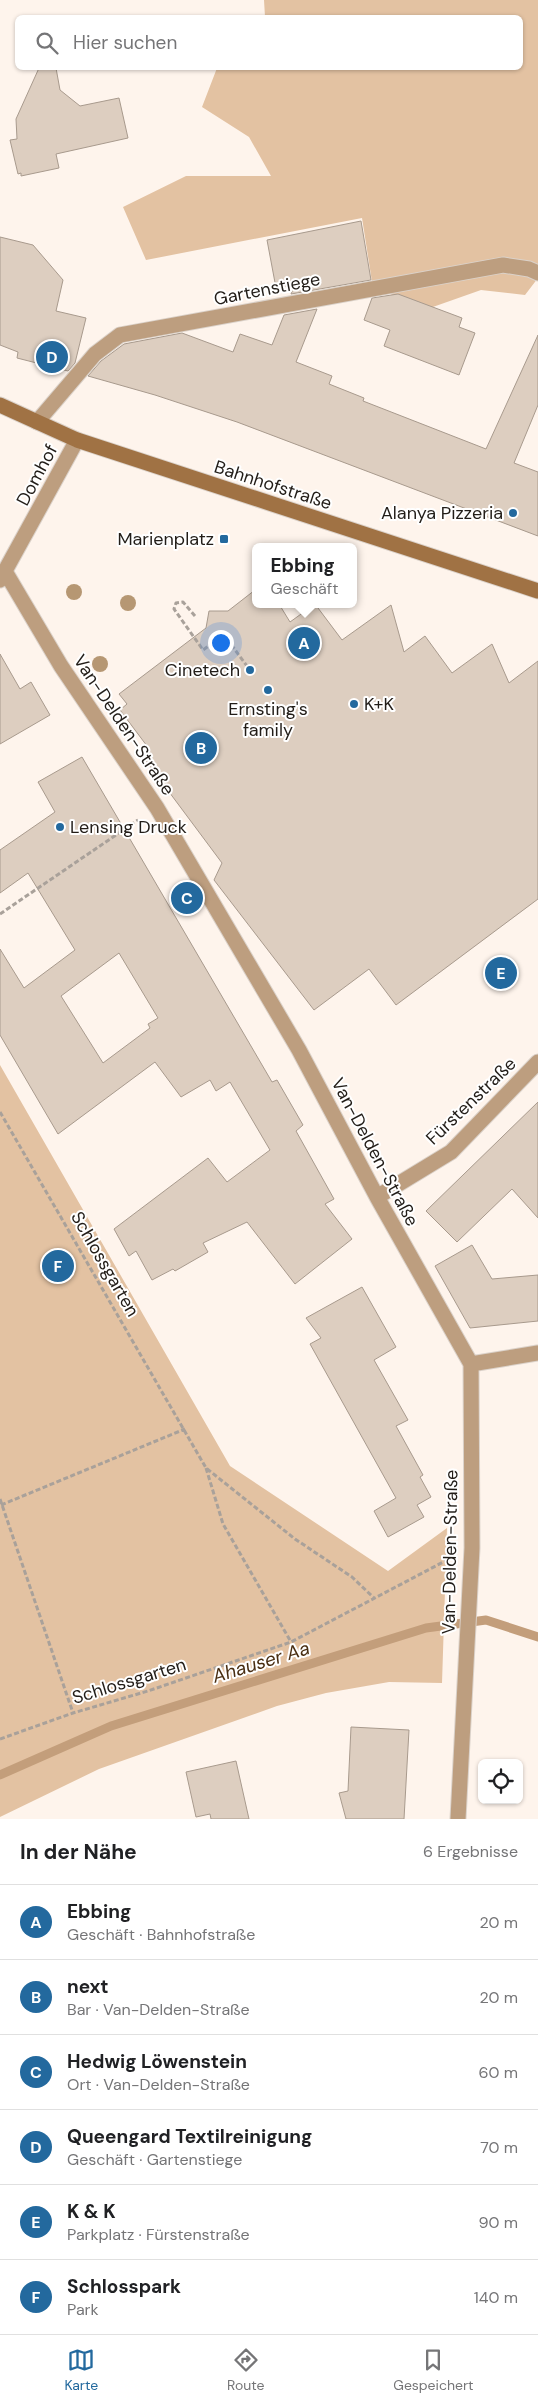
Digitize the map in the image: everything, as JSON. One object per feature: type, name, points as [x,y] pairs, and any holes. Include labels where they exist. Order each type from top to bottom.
[{"type":"street","name":"Gartenstiege","points":[[37,422],[95,354],[120,335],[503,265],[529,269],[538,274]]},
{"type":"street","name":"Bahnhofstraße","points":[[0,404],[77,440],[538,590]]},
{"type":"street","name":"Domhof","points":[[3,577],[77,440]]},
{"type":"street","name":"Van-Delden-Straße","points":[[3,577],[157,808],[299,1050],[377,1197],[471,1364],[472,1548],[458,1819]]},
{"type":"street","name":"Fürstenstraße","points":[[377,1197],[451,1152],[538,1062]]},
{"type":"street","points":[[471,1364],[538,1353]]},
{"type":"path","points":[[195,616],[183,602],[176,603],[174,609],[202,650],[224,634],[250,670]]},
{"type":"path","points":[[0,914],[104,841],[157,808]]},
{"type":"path","name":"Schlossgarten","points":[[0,1112],[206,1468],[295,1539],[352,1577],[374,1598]]},
{"type":"path","points":[[1,1505],[185,1429]]},
{"type":"path","points":[[206,1468],[223,1524],[291,1642]]},
{"type":"path","points":[[0,1500],[73,1713]]},
{"type":"path","name":"Schlossgarten","points":[[0,1739],[73,1713],[148,1691],[291,1642],[472,1548]]},
{"type":"shaded area","points":[[264,0],[538,0],[538,278],[525,295],[481,290],[430,308],[373,288],[362,218],[146,260],[123,207],[186,176],[271,176],[249,137],[202,107],[216,70],[523,70],[523,15],[265,15]]},
{"type":"shaded area","points":[[0,1065],[230,1466],[388,1571],[447,1528],[442,1683],[389,1682],[326,1693],[277,1706],[99,1769],[0,1817]]},
{"type":"building","points":[[38,70],[56,70],[60,90],[80,106],[119,98],[128,138],[56,154],[59,168],[21,176],[21,173],[18,174],[10,140],[17,139],[16,119]]},
{"type":"building","points":[[361,221],[371,280],[291,294],[295,284],[276,288],[267,240]]},
{"type":"building","points":[[0,237],[33,245],[63,280],[56,311],[86,318],[75,363],[68,371],[17,358],[18,352],[0,345]]},
{"type":"building","points":[[398,294],[462,318],[459,327],[475,333],[459,375],[384,346],[390,330],[364,320],[372,298]]},
{"type":"building","points":[[317,309],[296,362],[332,376],[329,384],[364,398],[363,401],[486,449],[538,335],[538,405],[514,463],[538,472],[538,536],[237,422],[155,395],[88,376],[101,361],[124,344],[182,333],[233,352],[240,334],[272,345],[284,315]]},
{"type":"building","points":[[252,592],[252,608],[281,608],[290,622],[309,608],[318,608],[342,640],[391,605],[404,652],[425,636],[452,673],[492,644],[509,683],[538,661],[538,899],[396,1005],[369,969],[314,1010],[214,880],[222,863],[146,761],[147,746],[120,710],[127,704],[119,694],[206,628],[209,611],[228,611]]},
{"type":"building","points":[[0,654],[20,689],[31,682],[50,715],[0,744]]},
{"type":"building","points":[[82,757],[272,1082],[277,1080],[303,1125],[296,1131],[334,1199],[325,1204],[352,1239],[295,1284],[247,1222],[203,1243],[208,1252],[175,1271],[173,1269],[152,1280],[136,1251],[129,1256],[114,1229],[208,1158],[227,1182],[270,1150],[230,1082],[216,1091],[210,1080],[181,1097],[155,1062],[58,1134],[0,1035],[0,949],[24,988],[75,950],[28,873],[0,893],[0,850],[55,812],[38,782]],"holes":[[[119,953],[158,1018],[148,1024],[150,1028],[103,1063],[61,996]]]},
{"type":"building","points":[[538,1102],[538,1218],[512,1189],[457,1242],[426,1211]]},
{"type":"building","points":[[472,1245],[492,1279],[538,1275],[538,1321],[470,1328],[435,1266]]},
{"type":"building","points":[[362,1287],[396,1347],[374,1360],[408,1420],[396,1426],[423,1475],[420,1477],[431,1497],[417,1505],[424,1517],[388,1537],[374,1511],[396,1498],[310,1344],[321,1338],[306,1318]]},
{"type":"building","points":[[351,1727],[409,1730],[404,1819],[346,1819],[339,1793],[348,1791]]},
{"type":"building","points":[[236,1761],[249,1819],[211,1819],[210,1814],[196,1817],[186,1772]]},
{"type":"waterway","name":"Ahauser Aa","points":[[0,1775],[111,1726],[426,1628],[486,1620],[538,1637]]},
{"type":"place","name":"Queengard Textilreinigung","points":[[52,357]]},
{"type":"place","name":"Alanya Pizzeria","points":[[513,513]]},
{"type":"place","name":"Marienplatz","points":[[224,539]]},
{"type":"place","name":"Ebbing","points":[[304,643]]},
{"type":"place","name":"Cinetech","points":[[250,670]]},
{"type":"place","name":"Ernsting's family","points":[[268,690]]},
{"type":"place","name":"K+K","points":[[354,704]]},
{"type":"place","name":"next","points":[[201,748]]},
{"type":"place","name":"Lensing Druck","points":[[60,827]]},
{"type":"place","name":"Hedwig Löwenstein","points":[[187,898]]},
{"type":"place","name":"K & K","points":[[501,973]]},
{"type":"place","name":"Schlosspark","points":[[58,1266]]}]
